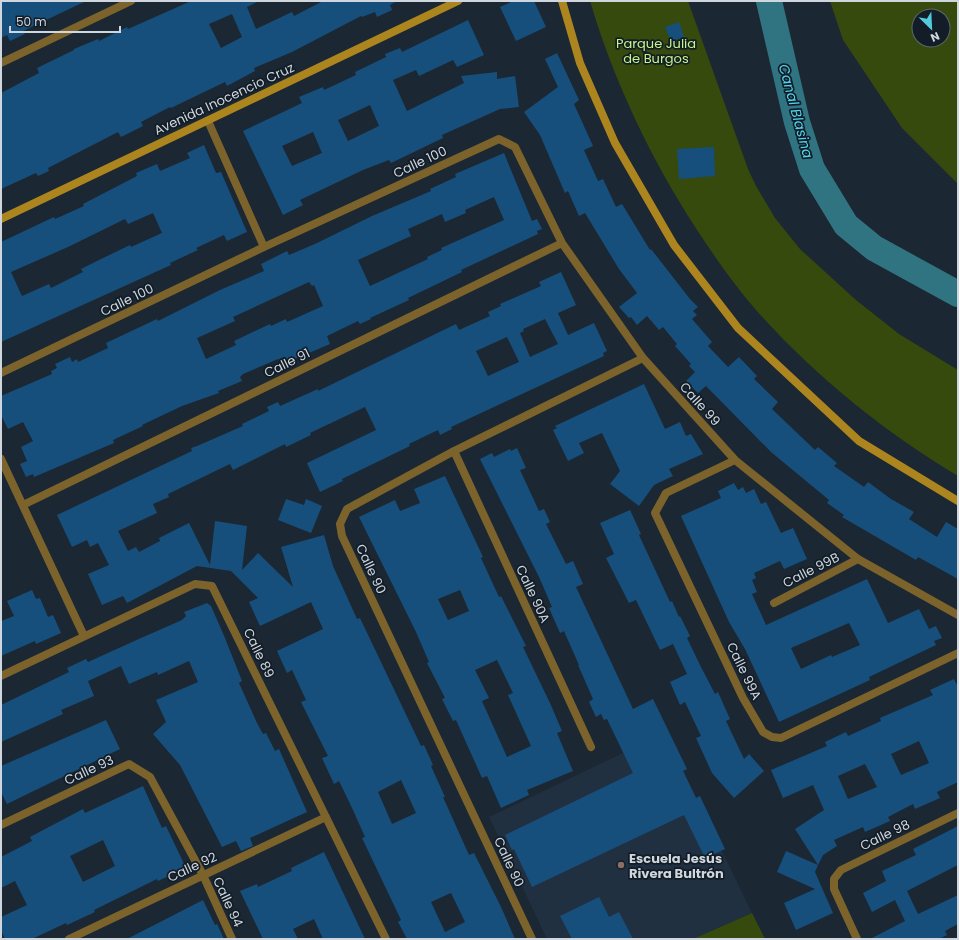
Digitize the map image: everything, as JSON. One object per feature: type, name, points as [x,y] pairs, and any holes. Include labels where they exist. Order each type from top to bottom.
[{"type":"street","points":[[1,63],[131,1]]},
{"type":"street","name":"Avenida Inocencio Cruz","points":[[1,219],[458,1]]},
{"type":"street","points":[[562,1],[580,63],[615,143],[674,245],[738,328],[859,441],[958,501]]},
{"type":"street","points":[[208,121],[264,248]]},
{"type":"street","name":"Calle 100","points":[[1,374],[264,248],[499,139]]},
{"type":"street","name":"Calle 99","points":[[499,139],[514,147],[562,243],[643,358],[735,460],[858,559],[958,615]]},
{"type":"street","name":"Calle 91","points":[[22,505],[562,243]]},
{"type":"street","name":"Calle 90","points":[[532,939],[342,536],[340,524],[347,509],[454,451],[643,358]]},
{"type":"street","name":"Calle 90A","points":[[454,451],[591,747]]},
{"type":"street","points":[[1,459],[84,636]]},
{"type":"street","name":"Calle 99A","points":[[735,460],[666,493],[655,513],[743,698],[762,732],[772,737],[781,738],[958,653]]},
{"type":"street","name":"Calle 99B","points":[[774,602],[858,559]]},
{"type":"street","name":"Calle 89","points":[[1,676],[196,584],[212,586],[386,939]]},
{"type":"street","name":"Calle 93","points":[[1,825],[129,764],[150,777],[203,875]]},
{"type":"street","name":"Calle 98","points":[[857,939],[834,889],[834,879],[841,870],[958,813]]},
{"type":"street","name":"Calle 92","points":[[69,939],[326,817]]},
{"type":"street","name":"Calle 94","points":[[203,875],[232,939]]},
{"type":"shaded area","name":"Escuela Jesús Rivera Bultrón","points":[[665,733],[752,913],[693,939],[547,939],[489,817]]},
{"type":"green space","name":"Parque Julia de Burgos","points":[[590,1],[688,1],[748,169],[775,218],[800,249],[856,300],[899,334],[958,370],[958,476],[930,459],[876,421],[826,379],[778,334],[740,291],[697,230],[649,148],[610,61]]},
{"type":"green space","points":[[830,1],[958,1],[958,184],[902,128],[843,40]]},
{"type":"green space","points":[[752,913],[765,939],[693,939]]},
{"type":"building","points":[[1,1],[86,1],[23,31],[25,34],[10,41],[7,35],[1,38]]},
{"type":"building","points":[[191,1],[259,1],[247,7],[256,29],[292,12],[294,16],[323,1],[397,1],[390,5],[392,10],[377,17],[375,12],[362,17],[361,16],[292,52],[254,68],[255,71],[227,86],[225,82],[171,108],[170,107],[141,122],[143,126],[121,137],[118,132],[48,168],[49,171],[38,176],[36,173],[1,189],[1,93],[39,73],[37,68],[74,49],[98,39],[99,41],[127,27],[128,29]],"holes":[[[232,14],[242,37],[221,48],[209,24]]]},
{"type":"building","points":[[513,1],[534,1],[546,27],[516,41],[500,7]]},
{"type":"building","points":[[468,20],[484,55],[457,67],[453,60],[419,76],[416,70],[393,80],[407,111],[464,83],[461,76],[497,72],[497,79],[515,76],[519,107],[500,109],[442,135],[443,138],[391,163],[389,160],[363,170],[300,200],[303,205],[283,215],[243,131],[302,103],[299,97],[323,87],[324,90],[356,75],[355,72],[386,57],[385,54],[400,48],[402,52]],"holes":[[[370,105],[379,126],[348,141],[338,120]],[[313,132],[322,153],[292,166],[282,146]]]},
{"type":"building","points":[[679,22],[684,37],[671,42],[665,27]]},
{"type":"building","points":[[557,53],[579,100],[574,104],[593,146],[584,150],[598,181],[603,179],[616,207],[622,204],[650,250],[651,249],[698,307],[693,311],[697,315],[692,319],[712,342],[708,346],[728,367],[739,357],[757,376],[754,379],[778,402],[772,409],[815,450],[818,447],[837,463],[834,466],[864,487],[868,482],[891,499],[914,512],[909,519],[937,537],[946,522],[958,529],[958,579],[918,557],[916,560],[842,517],[844,515],[827,503],[829,500],[771,452],[706,386],[698,393],[686,381],[695,372],[689,366],[691,364],[675,346],[677,344],[663,327],[659,330],[647,316],[637,325],[631,317],[629,318],[619,307],[637,293],[619,269],[585,213],[579,216],[568,191],[565,193],[540,135],[524,112],[558,87],[545,59]]},
{"type":"building","points":[[204,145],[216,173],[221,172],[247,232],[227,241],[224,235],[196,248],[198,250],[170,263],[171,265],[1,342],[1,242],[54,217],[55,219],[84,206],[83,204],[137,176],[136,173],[157,164],[160,171],[190,158],[187,153]],"holes":[[[153,213],[162,233],[131,247],[130,245],[99,260],[81,269],[83,272],[51,288],[49,284],[22,296],[11,272],[68,247],[125,219],[128,224]]]},
{"type":"building","points":[[714,147],[715,176],[679,179],[677,149]]},
{"type":"building","points":[[504,153],[532,221],[537,219],[542,229],[537,231],[538,234],[461,270],[462,272],[408,298],[409,300],[370,318],[371,319],[360,324],[358,321],[327,336],[330,344],[281,365],[278,359],[243,374],[240,377],[242,381],[218,391],[219,393],[182,406],[142,425],[143,426],[113,440],[114,443],[34,477],[33,474],[26,477],[20,464],[27,461],[21,447],[33,441],[23,422],[8,429],[1,415],[1,396],[52,374],[51,371],[57,368],[55,364],[70,357],[72,362],[77,359],[78,362],[108,348],[106,343],[157,319],[158,321],[220,290],[264,271],[261,264],[287,251],[289,255],[317,243],[372,216],[431,191],[430,189],[456,177],[455,174]],"holes":[[[494,197],[504,220],[441,248],[442,250],[427,257],[428,259],[370,286],[358,260],[411,236],[408,229],[442,214],[445,222],[466,213],[465,210]],[[309,282],[312,286],[314,285],[323,306],[287,322],[286,319],[271,326],[270,324],[234,341],[236,345],[206,359],[197,338],[235,321],[233,317]]]},
{"type":"building","points":[[561,272],[576,305],[558,313],[568,335],[594,323],[607,351],[603,353],[604,356],[451,427],[452,429],[440,435],[438,430],[409,444],[410,446],[342,479],[343,481],[320,492],[307,463],[376,430],[365,407],[310,433],[311,435],[286,447],[285,444],[233,470],[230,464],[168,494],[169,497],[153,504],[157,513],[118,531],[128,551],[136,547],[139,552],[160,541],[159,538],[189,523],[210,565],[215,521],[247,526],[242,570],[258,553],[293,587],[281,547],[324,535],[333,566],[357,619],[360,618],[421,746],[424,745],[433,765],[431,766],[445,797],[443,797],[469,855],[474,853],[515,939],[407,939],[398,922],[401,920],[362,838],[365,837],[353,810],[339,781],[334,784],[322,758],[328,756],[301,702],[306,700],[292,670],[287,673],[277,651],[323,629],[311,602],[260,626],[249,602],[258,598],[231,571],[197,566],[127,603],[123,596],[102,605],[88,574],[109,565],[98,543],[90,547],[87,540],[72,547],[57,515],[192,451],[191,448],[243,426],[242,424],[269,411],[267,407],[278,402],[280,406],[318,389],[318,391],[456,324],[459,330],[490,316],[488,312],[501,306],[500,304],[541,286],[539,282]],"holes":[[[545,319],[558,344],[530,357],[520,333],[524,331],[523,329]],[[507,337],[519,362],[488,376],[476,351]],[[401,780],[416,813],[392,824],[378,792]],[[451,893],[465,922],[445,932],[431,902]]]},
{"type":"building","points":[[644,384],[665,429],[680,422],[686,436],[691,434],[703,454],[669,469],[673,476],[654,485],[639,506],[610,484],[620,471],[602,433],[579,443],[584,453],[568,461],[553,430],[557,428],[555,426]]},
{"type":"building","points":[[517,448],[526,468],[520,470],[539,511],[544,509],[550,522],[546,524],[566,564],[573,561],[583,584],[576,587],[633,709],[653,699],[687,769],[683,771],[696,798],[700,796],[725,849],[705,858],[684,815],[532,887],[514,849],[512,850],[505,835],[633,773],[607,719],[604,720],[601,714],[596,717],[589,702],[593,699],[564,631],[560,633],[549,608],[552,607],[539,577],[480,459],[492,453],[494,457],[510,449],[511,451]]},
{"type":"building","points":[[445,476],[483,557],[481,558],[499,597],[501,596],[526,646],[523,647],[562,731],[557,733],[573,771],[527,790],[529,795],[501,808],[487,776],[482,778],[456,720],[453,721],[442,699],[445,698],[427,663],[429,662],[416,632],[359,517],[395,500],[400,511],[420,503],[414,489]],"holes":[[[460,590],[469,611],[448,620],[438,599]],[[497,660],[513,693],[508,695],[531,746],[507,757],[482,701],[489,698],[475,670]]]},
{"type":"building","points":[[734,483],[738,490],[743,487],[746,493],[754,489],[761,504],[766,502],[781,533],[793,528],[807,559],[784,569],[780,561],[754,573],[756,578],[752,580],[757,592],[752,594],[766,625],[867,579],[888,623],[919,609],[929,629],[936,626],[942,638],[934,641],[936,645],[869,677],[870,680],[779,722],[745,649],[729,622],[681,516],[721,498],[718,491]],"holes":[[[849,623],[860,645],[832,657],[831,655],[801,669],[791,648]]]},
{"type":"building","points":[[286,499],[304,505],[306,499],[322,506],[311,533],[278,520]]},
{"type":"building","points":[[630,510],[641,534],[639,535],[670,602],[672,601],[690,636],[687,638],[701,667],[715,694],[718,692],[730,719],[726,721],[744,759],[749,754],[764,771],[734,798],[712,773],[696,738],[701,736],[685,702],[680,705],[670,682],[687,674],[673,644],[660,650],[636,600],[629,603],[606,558],[614,554],[600,523]]},
{"type":"building","points":[[32,590],[36,599],[40,598],[48,617],[53,615],[61,633],[36,644],[35,641],[1,656],[1,621],[14,616],[7,601]]},
{"type":"building","points":[[207,603],[211,606],[225,638],[242,681],[239,683],[257,723],[263,734],[266,733],[275,751],[279,749],[307,812],[250,838],[253,846],[241,851],[236,841],[222,847],[180,765],[153,734],[166,722],[156,700],[198,682],[189,661],[158,675],[157,672],[129,684],[121,666],[88,681],[94,696],[61,710],[63,714],[1,742],[1,705],[69,672],[67,668],[86,659],[88,662],[182,620],[186,616],[184,612]]},
{"type":"building","points":[[954,679],[958,687],[958,782],[937,792],[940,798],[915,809],[913,804],[888,817],[890,821],[865,832],[863,827],[834,840],[837,846],[823,855],[818,865],[795,829],[824,810],[813,785],[783,798],[771,770],[827,746],[825,742],[846,732],[848,736],[881,721],[880,718],[933,695],[930,690]],"holes":[[[919,741],[929,763],[901,775],[891,754]],[[865,764],[877,787],[848,799],[838,776]]]},
{"type":"building","points":[[106,720],[120,749],[7,804],[1,792],[1,766]]},
{"type":"building","points":[[143,786],[162,828],[166,826],[186,868],[158,881],[157,879],[94,910],[95,912],[67,925],[66,923],[32,939],[5,939],[1,930],[1,917],[27,905],[15,881],[1,888],[1,857],[32,841],[30,837],[83,809],[85,813]],"holes":[[[103,840],[115,866],[83,882],[70,856]]]},
{"type":"building","points":[[958,826],[958,865],[907,891],[918,914],[958,895],[958,924],[945,931],[947,935],[939,939],[870,939],[905,921],[895,900],[872,912],[863,893],[886,881],[882,871],[916,855],[913,849]]},
{"type":"building","points":[[786,851],[818,865],[815,872],[833,913],[796,930],[784,903],[815,889],[777,872]]},
{"type":"building","points":[[324,852],[365,939],[323,939],[314,919],[293,929],[298,939],[263,939],[240,891],[257,884],[258,887],[292,871],[291,868]]},
{"type":"building","points":[[599,897],[609,917],[619,912],[633,939],[572,939],[560,916]]},
{"type":"building","points":[[203,900],[215,925],[217,924],[224,939],[127,939]]},
{"type":"waterway","name":"Canal Blasina","points":[[769,1],[797,122],[812,169],[846,225],[874,248],[958,294]]},
{"type":"place","name":"Escuela Jesús Rivera Bultrón","points":[[621,865]]}]
